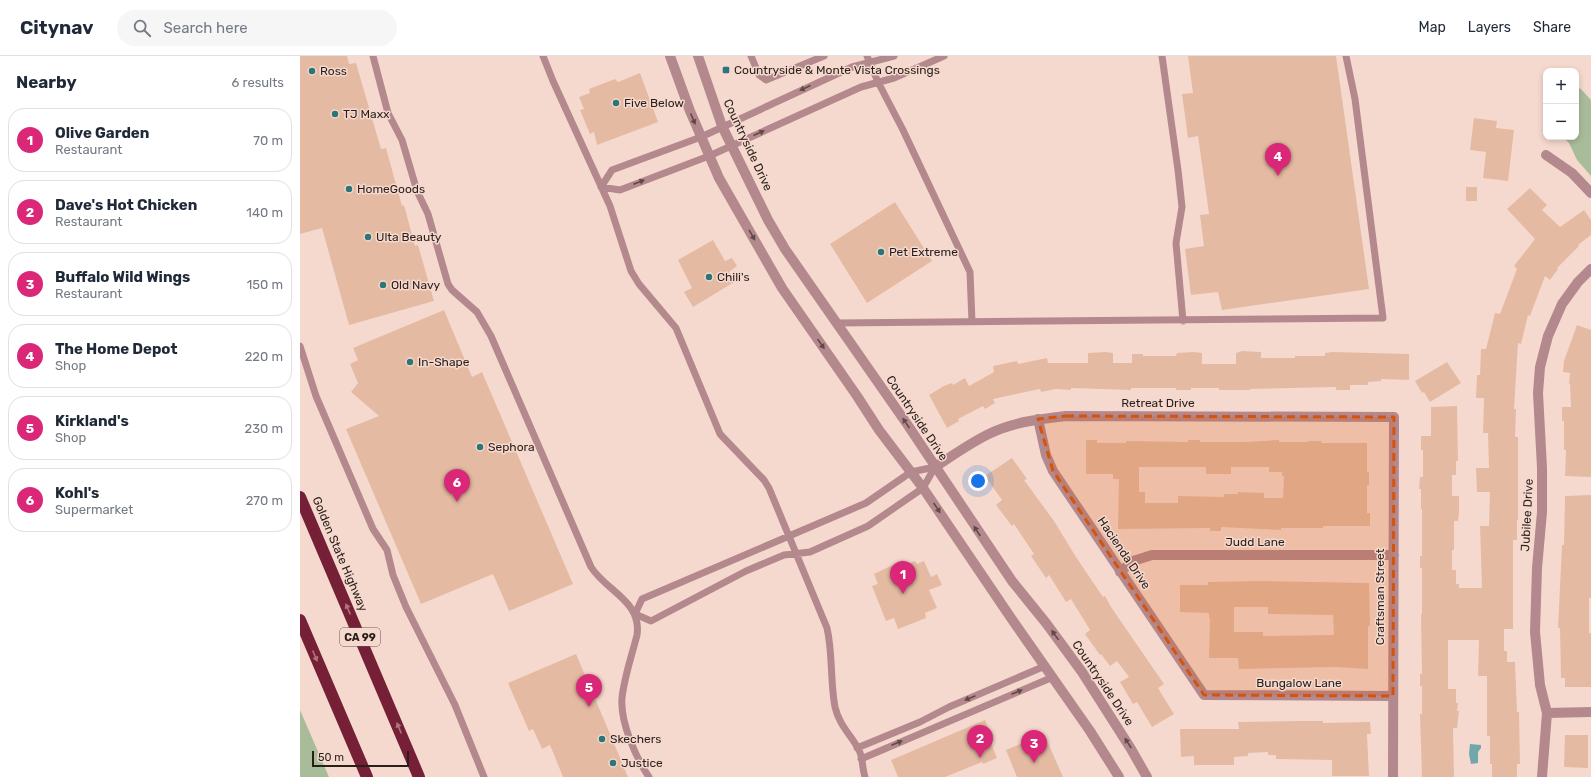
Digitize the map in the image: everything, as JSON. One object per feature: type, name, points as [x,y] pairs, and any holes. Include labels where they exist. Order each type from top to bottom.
[{"type":"highway","name":"Golden State Highway","points":[[300,497],[419,777]]},
{"type":"highway","points":[[300,620],[367,777]]},
{"type":"street","points":[[670,56],[701,137],[719,178],[782,288],[879,430],[923,488],[1090,731],[1119,777]]},
{"type":"street","name":"Countryside Drive","points":[[698,56],[722,126],[768,220],[785,249],[1012,581],[1046,623],[1082,672],[1147,777]]},
{"type":"street","points":[[1546,155],[1572,173],[1591,193]]},
{"type":"street","name":"Jubilee Drive","points":[[1542,777],[1547,713],[1540,685],[1535,632],[1537,568],[1542,512],[1542,468],[1538,393],[1540,367],[1548,336],[1562,304],[1578,282],[1591,269]]},
{"type":"street","name":"Retreat Drive","points":[[935,467],[990,433],[1014,424],[1038,419],[1066,416],[1394,416]]},
{"type":"street","name":"Craftsman Street","points":[[1393,777],[1394,416]]},
{"type":"street","name":"Hacienda Drive","points":[[1038,419],[1046,455],[1053,471],[1204,695]]},
{"type":"street","name":"Judd Lane","points":[[1120,572],[1133,561],[1152,555],[1394,555]]},
{"type":"street","name":"Bungalow Lane","points":[[1204,695],[1393,696]]},
{"type":"street","points":[[1547,713],[1591,712]]},
{"type":"lane","points":[[373,56],[386,108],[402,140],[416,188],[428,214],[449,285],[474,309],[485,323],[591,567],[602,581],[627,603],[635,614],[637,631],[622,697],[622,708],[629,735],[641,764],[649,777]]},
{"type":"lane","points":[[543,56],[610,206],[631,271],[639,284],[676,328],[720,434],[766,483],[797,553],[828,633],[836,711],[841,724],[857,748],[865,777]]},
{"type":"lane","points":[[751,56],[759,75],[766,80],[824,56]]},
{"type":"lane","points":[[601,187],[612,170],[701,137],[868,59],[894,56]]},
{"type":"lane","points":[[601,187],[620,190],[709,156],[861,87],[894,78],[944,56]]},
{"type":"lane","points":[[1162,56],[1182,207],[1176,243],[1183,321]]},
{"type":"lane","points":[[837,324],[1383,318],[1354,99],[1346,56]]},
{"type":"lane","points":[[868,59],[970,272],[972,322]]},
{"type":"lane","points":[[300,346],[316,396],[373,529],[387,550],[393,575],[404,601],[455,705],[484,777]]},
{"type":"lane","points":[[635,614],[642,599],[866,503],[911,472],[935,467]]},
{"type":"lane","points":[[635,614],[651,621],[746,571],[784,555],[810,552],[862,530],[923,488],[935,467]]},
{"type":"lane","points":[[857,748],[920,722],[949,707],[1045,666]]},
{"type":"lane","points":[[861,759],[1052,677]]},
{"type":"highlighted area","points":[[1066,416],[1394,417],[1393,696],[1204,695],[1053,471],[1038,419]]},
{"type":"green space","points":[[1580,88],[1591,100],[1591,176],[1577,160],[1566,140],[1579,140]]},
{"type":"green space","points":[[300,710],[329,777],[300,777]]},
{"type":"water","points":[[1470,744],[1481,745],[1478,752],[1478,763],[1471,764],[1469,754]]},
{"type":"building","points":[[300,56],[347,56],[349,64],[356,63],[381,149],[386,148],[402,206],[404,205],[415,246],[418,245],[434,301],[349,325],[322,228],[300,234]]},
{"type":"building","points":[[1188,56],[1336,56],[1369,289],[1222,310],[1218,292],[1191,295],[1185,249],[1204,246],[1200,215],[1209,214],[1198,136],[1188,138],[1182,94],[1193,93]]},
{"type":"building","name":"Five Below","points":[[640,73],[658,122],[597,145],[594,132],[590,134],[580,110],[584,109],[579,97],[590,93],[589,89],[615,79],[618,82]]},
{"type":"building","points":[[1474,118],[1497,121],[1496,128],[1514,130],[1508,181],[1483,178],[1486,152],[1470,150]]},
{"type":"building","points":[[1466,187],[1477,187],[1477,201],[1466,201]]},
{"type":"building","points":[[1530,188],[1547,205],[1542,210],[1560,227],[1584,210],[1591,220],[1591,235],[1578,245],[1579,246],[1557,268],[1558,269],[1550,280],[1545,276],[1530,316],[1528,315],[1521,344],[1518,343],[1514,409],[1516,409],[1515,437],[1518,437],[1518,520],[1517,540],[1513,540],[1513,629],[1504,629],[1504,651],[1507,651],[1507,662],[1515,662],[1517,712],[1519,712],[1520,764],[1517,764],[1517,777],[1492,777],[1492,764],[1490,764],[1490,736],[1487,736],[1487,676],[1478,676],[1479,640],[1448,640],[1448,689],[1456,689],[1456,703],[1458,703],[1457,711],[1459,711],[1457,728],[1453,728],[1454,777],[1422,777],[1420,714],[1422,714],[1422,686],[1420,686],[1420,674],[1422,674],[1422,568],[1420,568],[1420,556],[1422,556],[1422,509],[1421,489],[1419,489],[1420,477],[1423,477],[1423,450],[1421,450],[1421,436],[1431,436],[1431,407],[1457,406],[1458,461],[1456,461],[1456,475],[1452,475],[1452,496],[1459,496],[1459,513],[1458,521],[1454,521],[1452,570],[1456,570],[1456,584],[1459,584],[1459,588],[1482,588],[1480,526],[1489,526],[1490,492],[1477,492],[1476,468],[1489,468],[1488,433],[1483,433],[1484,398],[1476,398],[1477,375],[1480,375],[1481,349],[1486,349],[1495,313],[1500,314],[1517,269],[1514,266],[1535,239],[1507,209]]},
{"type":"building","name":"Pet Extreme","points":[[895,202],[932,261],[867,303],[830,244]]},
{"type":"building","name":"Chili's","points":[[713,240],[725,261],[732,258],[737,266],[729,272],[736,281],[693,307],[684,292],[692,288],[678,260]]},
{"type":"building","points":[[444,310],[472,377],[482,372],[573,584],[509,611],[493,574],[421,604],[346,429],[379,416],[351,392],[358,383],[350,364],[358,360],[353,348]]},
{"type":"building","points":[[1577,325],[1591,330],[1591,477],[1565,476],[1566,450],[1564,450],[1564,421],[1562,421],[1562,407],[1571,407],[1569,384],[1570,373],[1563,372],[1564,361]]},
{"type":"building","points":[[1242,351],[1261,352],[1261,358],[1325,356],[1325,353],[1332,352],[1409,354],[1409,380],[1381,379],[1381,381],[1368,382],[1368,385],[1350,385],[1350,390],[1336,390],[1336,387],[1250,390],[1219,390],[1219,388],[1191,388],[1191,390],[1176,390],[1176,388],[1131,388],[1131,390],[1071,388],[1071,390],[1056,389],[1041,392],[1040,389],[993,399],[995,403],[985,409],[983,406],[958,419],[959,421],[947,428],[929,395],[944,386],[952,383],[953,385],[965,378],[969,386],[994,372],[993,366],[1017,361],[1018,364],[1047,358],[1048,363],[1088,363],[1088,353],[1106,352],[1113,353],[1113,363],[1132,363],[1132,354],[1143,354],[1143,356],[1176,356],[1177,353],[1194,352],[1202,353],[1202,364],[1236,364],[1236,353]]},
{"type":"building","points":[[1447,362],[1461,383],[1430,402],[1424,392],[1422,393],[1415,381]]},
{"type":"building","points":[[1086,440],[1097,440],[1097,443],[1126,443],[1126,441],[1188,442],[1188,440],[1200,440],[1200,442],[1247,442],[1279,440],[1279,442],[1322,441],[1321,443],[1367,443],[1367,472],[1369,472],[1369,485],[1367,485],[1367,513],[1370,513],[1370,526],[1323,526],[1323,528],[1281,528],[1281,530],[1221,527],[1221,531],[1210,531],[1210,528],[1118,529],[1119,479],[1113,479],[1113,474],[1086,474]],"holes":[[[1139,467],[1206,467],[1206,474],[1231,474],[1231,467],[1269,467],[1269,472],[1282,472],[1282,476],[1284,476],[1283,498],[1264,498],[1264,493],[1238,492],[1238,494],[1224,494],[1224,497],[1178,496],[1178,503],[1145,503],[1145,492],[1139,492]]]},
{"type":"building","points":[[1012,458],[1027,479],[1024,480],[1054,521],[1076,557],[1103,597],[1105,596],[1164,684],[1158,688],[1174,714],[1152,727],[1137,702],[1133,704],[1120,682],[1129,677],[1117,661],[1110,666],[1101,654],[1100,655],[1085,634],[1090,630],[1071,599],[1066,602],[1049,575],[1046,578],[1031,556],[1034,554],[1014,524],[1012,526],[996,505],[1002,500],[985,476]]},
{"type":"building","points":[[1591,495],[1591,598],[1589,598],[1589,633],[1591,633],[1591,687],[1565,687],[1565,678],[1561,678],[1560,628],[1558,628],[1562,545],[1564,545],[1565,496]]},
{"type":"building","points":[[903,560],[905,565],[915,561],[917,564],[924,561],[931,577],[937,574],[942,585],[929,590],[937,608],[925,613],[926,618],[898,629],[894,618],[886,621],[872,586],[878,584],[874,574]]},
{"type":"building","points":[[1263,581],[1369,583],[1370,626],[1368,626],[1368,669],[1335,667],[1239,669],[1238,658],[1209,658],[1209,613],[1180,612],[1180,585],[1208,585],[1208,582]],"holes":[[[1234,607],[1268,607],[1268,614],[1333,615],[1334,635],[1263,636],[1263,632],[1234,632]]]},
{"type":"building","points":[[576,654],[628,777],[563,777],[550,745],[542,749],[533,729],[529,731],[508,683]]},
{"type":"building","points":[[985,720],[991,734],[988,736],[997,758],[983,764],[982,762],[945,777],[898,777],[891,760]]},
{"type":"building","points":[[1323,721],[1323,723],[1370,722],[1371,734],[1367,734],[1369,776],[1332,776],[1332,760],[1276,759],[1276,755],[1268,755],[1268,752],[1248,753],[1248,756],[1234,757],[1234,765],[1194,765],[1194,756],[1181,757],[1180,729],[1239,729],[1238,722]]},
{"type":"building","points":[[1044,734],[1063,777],[1017,777],[1006,750]]},
{"type":"building","points":[[1565,735],[1588,735],[1588,768],[1564,767]]},
{"type":"place","name":"Countryside & Monte Vista Crossings","points":[[726,70]]},
{"type":"place","name":"Ross","points":[[312,71]]},
{"type":"place","name":"Five Below","points":[[616,103]]},
{"type":"place","name":"TJ Maxx","points":[[335,114]]},
{"type":"place","name":"The Home Depot","points":[[1278,176]]},
{"type":"place","name":"HomeGoods","points":[[349,189]]},
{"type":"place","name":"Ulta Beauty","points":[[368,237]]},
{"type":"place","name":"Pet Extreme","points":[[881,252]]},
{"type":"place","name":"Chili's","points":[[709,277]]},
{"type":"place","name":"Old Navy","points":[[383,285]]},
{"type":"place","name":"In-Shape","points":[[410,362]]},
{"type":"place","name":"Sephora","points":[[480,447]]},
{"type":"place","name":"Kohl's","points":[[457,502]]},
{"type":"place","name":"Olive Garden","points":[[903,594]]},
{"type":"place","name":"Kirkland's","points":[[589,707]]},
{"type":"place","name":"Skechers","points":[[602,739]]},
{"type":"place","name":"Dave's Hot Chicken","points":[[980,758]]},
{"type":"place","name":"Justice","points":[[613,763]]},
{"type":"place","name":"Buffalo Wild Wings","points":[[1034,763]]}]
